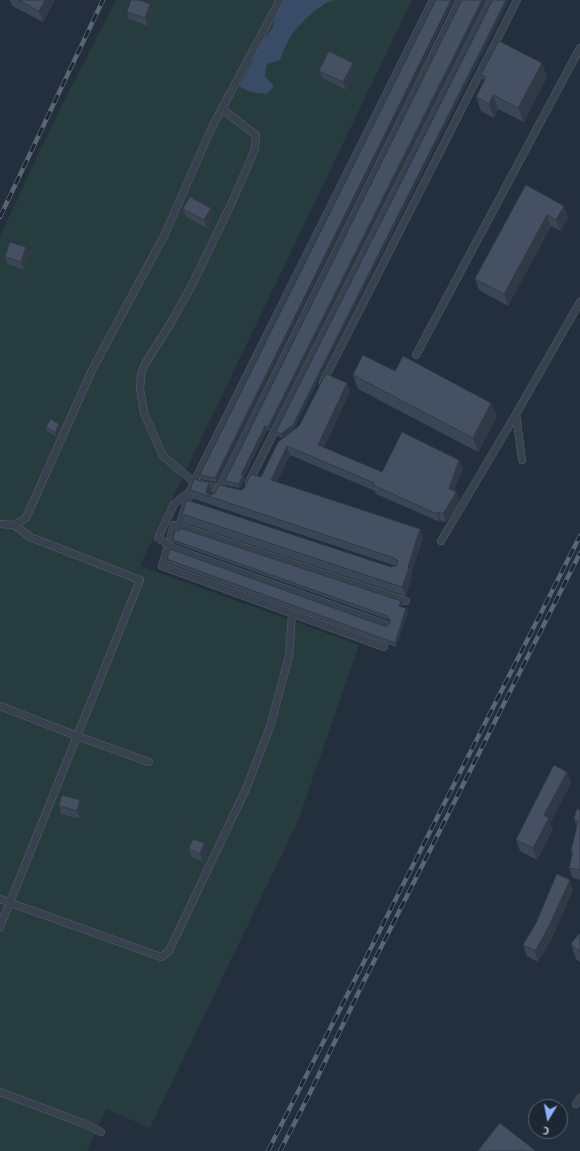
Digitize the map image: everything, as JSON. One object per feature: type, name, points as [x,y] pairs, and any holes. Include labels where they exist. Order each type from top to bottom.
[{"type":"lane","points":[[0,524],[14,525],[26,518],[92,370],[165,234],[212,127],[280,0]]},
{"type":"lane","points":[[180,526],[189,492],[433,0]]},
{"type":"lane","points":[[214,499],[460,0]]},
{"type":"lane","points":[[246,488],[272,443],[491,0]]},
{"type":"lane","points":[[320,389],[517,0]]},
{"type":"lane","points":[[416,355],[580,48]]},
{"type":"lane","points":[[222,109],[256,135],[255,149],[233,200],[192,285],[145,364],[141,374],[140,389],[144,413],[163,456],[194,482],[236,493]]},
{"type":"lane","points":[[442,541],[580,302]]},
{"type":"lane","points":[[516,414],[522,460]]},
{"type":"lane","points":[[189,492],[174,504],[158,538],[175,549],[387,625]]},
{"type":"lane","points":[[187,502],[195,504]]},
{"type":"lane","points":[[0,927],[140,580],[30,538],[14,525]]},
{"type":"lane","points":[[384,647],[162,566],[174,525],[406,601]]},
{"type":"lane","points":[[0,899],[161,957],[169,951],[246,789],[270,727],[289,656],[292,614]]},
{"type":"lane","points":[[0,706],[149,762]]},
{"type":"lane","points":[[0,1092],[85,1124],[101,1132]]},
{"type":"green space","points":[[116,0],[412,0],[140,566],[359,645],[298,821],[150,1128],[106,1109],[87,1151],[0,1151],[0,236],[55,119]]},
{"type":"water","points":[[283,0],[334,0],[316,10],[299,26],[290,37],[280,60],[267,64],[265,76],[274,86],[267,94],[251,92],[239,86],[252,63],[259,45],[272,29],[276,15]]},
{"type":"building","points":[[19,0],[45,0],[39,11]]},
{"type":"building","points":[[131,0],[139,0],[150,4],[145,18],[127,12]]},
{"type":"building","points":[[436,0],[451,0],[215,478],[200,475]]},
{"type":"building","points":[[462,0],[482,0],[268,427],[265,426],[241,475],[243,475],[239,484],[225,481]]},
{"type":"building","points":[[493,0],[506,0],[293,425],[281,434],[276,432]]},
{"type":"building","points":[[499,41],[542,63],[518,108],[493,95],[489,104],[476,97],[486,77],[481,75]]},
{"type":"building","points":[[329,51],[353,63],[343,82],[319,71]]},
{"type":"building","points":[[526,185],[564,206],[556,220],[547,215],[504,294],[475,279]]},
{"type":"building","points":[[190,197],[211,208],[204,220],[183,209]]},
{"type":"building","points":[[10,242],[26,247],[21,262],[5,257]]},
{"type":"building","points":[[363,355],[395,371],[403,356],[491,403],[473,438],[353,375]]},
{"type":"building","points":[[326,374],[347,383],[318,445],[382,472],[402,432],[459,460],[449,489],[456,491],[443,514],[438,512],[437,514],[373,485],[374,483],[287,446],[271,480],[420,529],[402,587],[182,514],[187,500],[391,567],[396,566],[398,561],[394,558],[190,490],[194,479],[209,483],[206,491],[208,495],[211,495],[215,493],[219,485],[241,490],[244,488],[251,474],[261,477],[278,442],[299,426]]},
{"type":"building","points":[[51,419],[59,424],[55,433],[46,427]]},
{"type":"building","points":[[180,528],[401,601],[399,606],[406,608],[395,643],[167,559],[170,549],[384,626],[387,626],[390,623],[387,616],[176,541],[173,539],[175,530],[179,531]]},
{"type":"building","points":[[554,765],[567,772],[544,815],[549,818],[533,848],[516,840]]},
{"type":"building","points":[[62,795],[80,800],[77,811],[59,806]]},
{"type":"building","points":[[577,809],[580,810],[580,870],[569,868],[573,851],[571,851],[578,821],[574,819]]},
{"type":"building","points":[[193,839],[204,843],[200,854],[189,849]]},
{"type":"building","points":[[557,874],[570,880],[548,928],[535,951],[523,945],[536,923]]},
{"type":"building","points":[[580,934],[580,952],[571,944]]},
{"type":"building","points":[[500,1123],[536,1151],[478,1151]]},
{"type":"railway","points":[[0,217],[103,0]]},
{"type":"railway","points":[[268,1151],[580,536]]},
{"type":"railway","points":[[280,1151],[580,553]]}]
